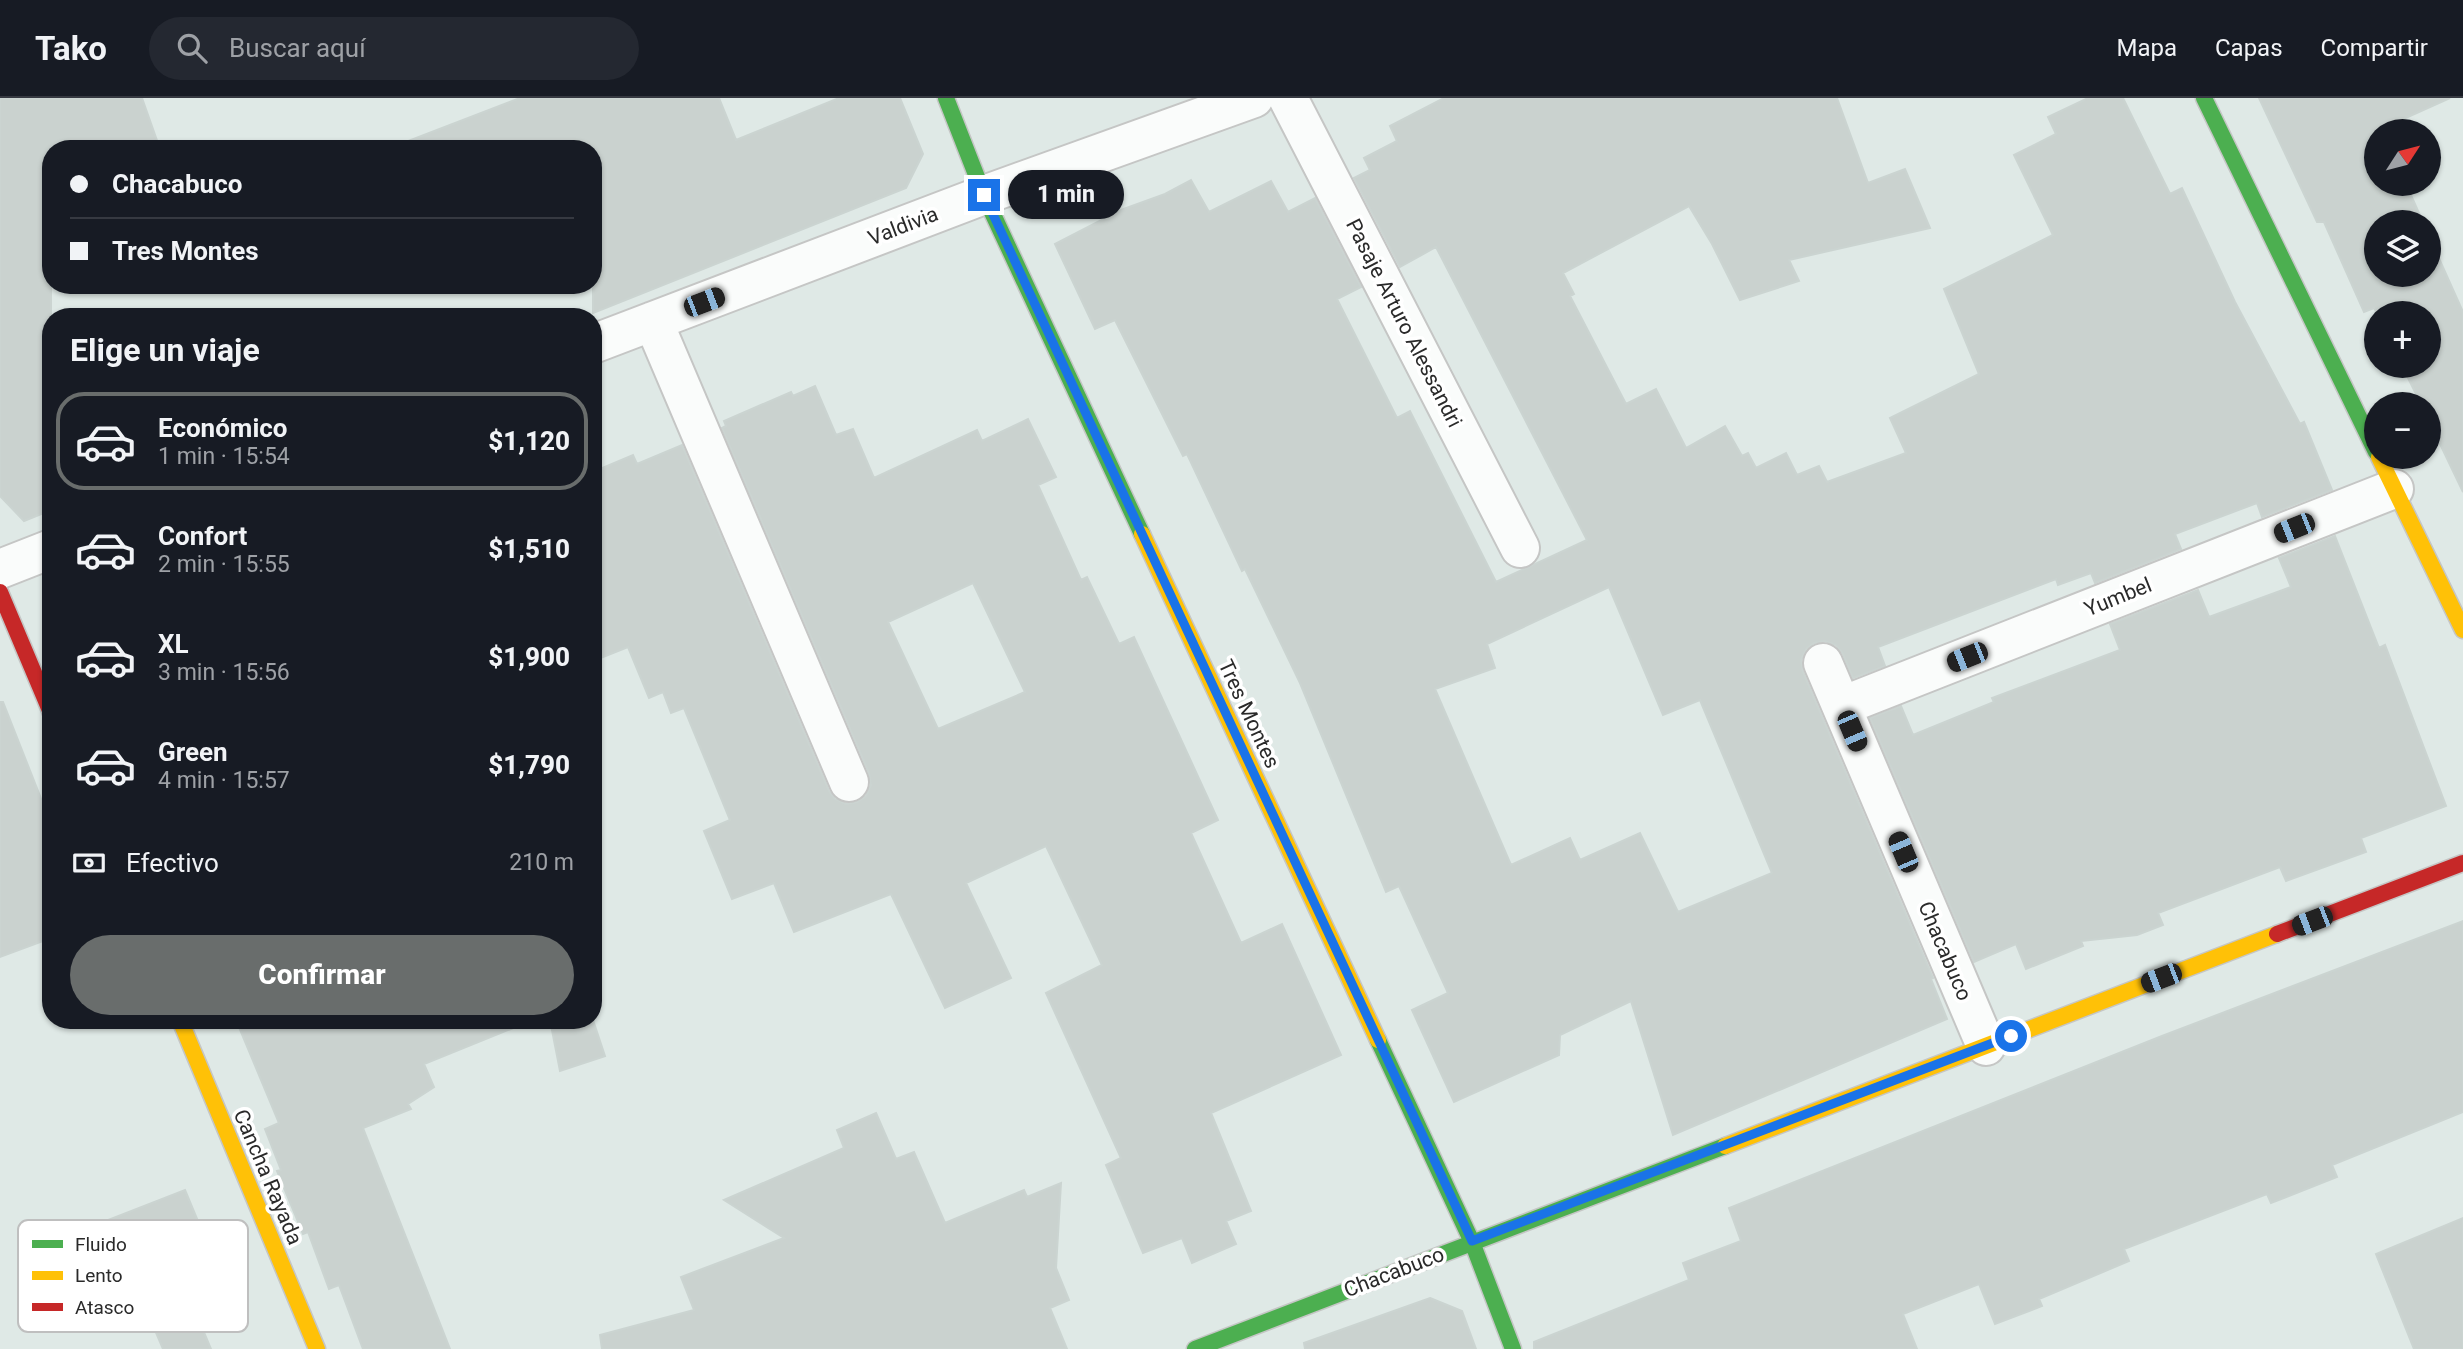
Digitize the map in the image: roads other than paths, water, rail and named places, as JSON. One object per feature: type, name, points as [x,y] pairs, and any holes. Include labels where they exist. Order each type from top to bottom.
[{"type":"street","name":"Tres Montes","points":[[946,98],[984,195],[1472,1241],[1513,1349]]},
{"type":"street","name":"Valdivia","points":[[602,341],[984,195],[1254,98]]},
{"type":"street","name":"Pasaje Arturo Alessandri","points":[[1288,98],[1520,548]]},
{"type":"street","points":[[2204,98],[2364,427]]},
{"type":"street","points":[[653,321],[849,782]]},
{"type":"street","name":"Yumbel","points":[[1842,706],[2376,469]]},
{"type":"street","points":[[2384,469],[2463,630]]},
{"type":"street","points":[[0,569],[42,553]]},
{"type":"street","points":[[0,592],[42,692]]},
{"type":"street","name":"Chacabuco","points":[[1823,663],[1986,1045]]},
{"type":"street","name":"Chacabuco","points":[[1195,1349],[2463,863]]},
{"type":"street","name":"Cancha Rayada","points":[[184,1029],[317,1349]]}]
